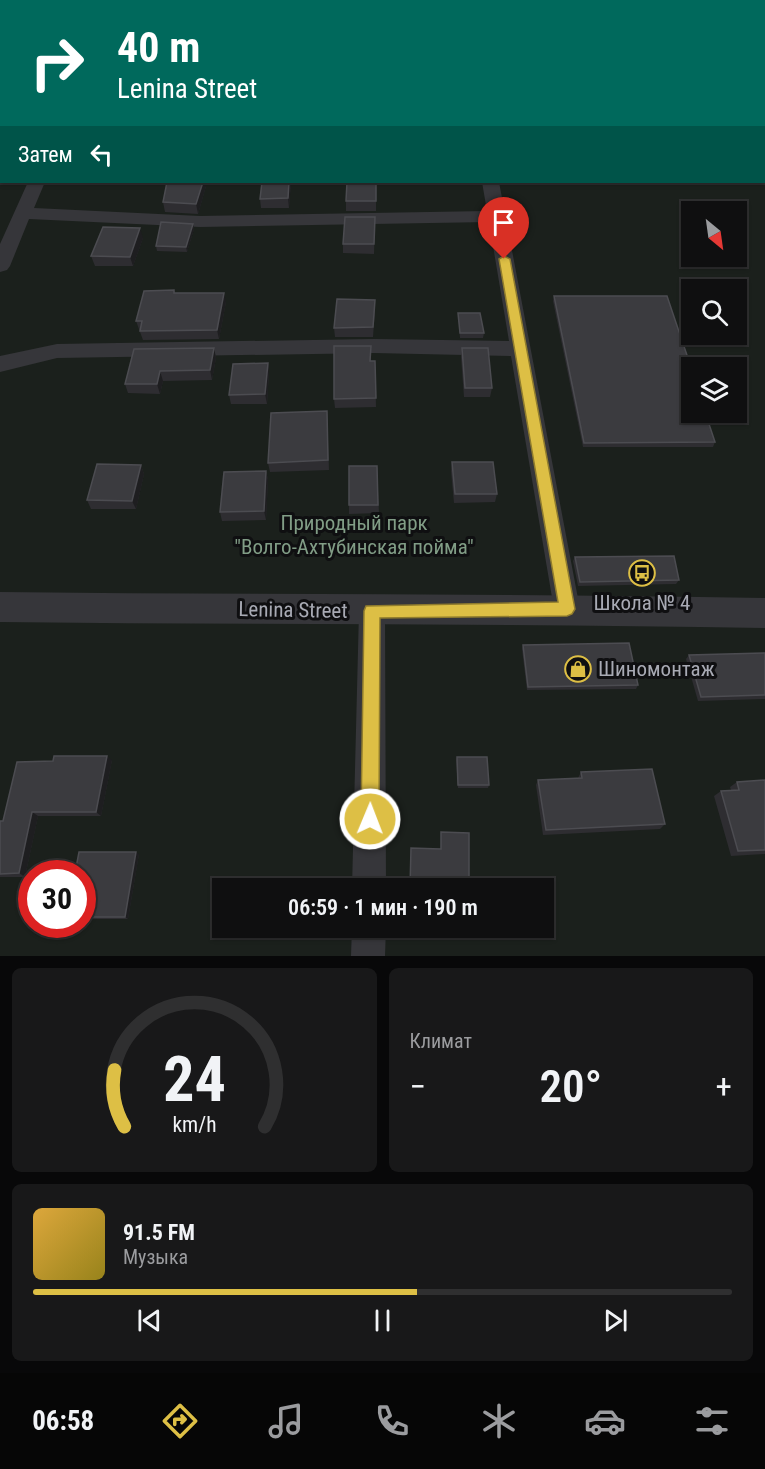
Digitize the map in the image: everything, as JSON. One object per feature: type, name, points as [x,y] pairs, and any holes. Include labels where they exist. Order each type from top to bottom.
[{"type":"street","points":[[0,266],[36,183]]},
{"type":"street","points":[[490,183],[567,609]]},
{"type":"street","points":[[22,213],[92,220],[497,216]]},
{"type":"street","points":[[0,364],[57,351],[374,346],[521,349]]},
{"type":"street","name":"Lenina Street","points":[[0,607],[372,611],[567,609],[765,613]]},
{"type":"street","points":[[369,878],[372,611]]},
{"type":"street","points":[[368,956],[369,938]]},
{"type":"green space","name":"Природный парк \"Волго-Ахтубинская пойма\"","points":[[0,183],[765,183],[765,956],[0,956]]},
{"type":"building","points":[[167,183],[203,183],[196,204],[163,202]]},
{"type":"building","points":[[262,183],[289,183],[288,198],[260,199]]},
{"type":"building","points":[[347,183],[376,183],[376,201],[346,201]]},
{"type":"building","points":[[345,217],[375,217],[374,244],[343,244]]},
{"type":"building","points":[[161,222],[193,224],[186,247],[156,246]]},
{"type":"building","points":[[103,227],[140,228],[130,257],[91,256]]},
{"type":"building","points":[[174,290],[174,293],[224,293],[217,330],[140,331],[142,321],[136,321],[144,291]]},
{"type":"building","points":[[554,296],[667,296],[681,337],[681,345],[684,345],[688,357],[681,357],[681,423],[709,423],[715,442],[584,443]]},
{"type":"building","points":[[337,299],[375,300],[373,327],[334,328]]},
{"type":"building","points":[[458,313],[480,313],[484,333],[460,333]]},
{"type":"building","points":[[334,346],[371,346],[370,361],[375,361],[376,398],[334,399]]},
{"type":"building","points":[[214,348],[210,370],[160,371],[157,384],[125,384],[134,349]]},
{"type":"building","points":[[462,348],[488,348],[492,388],[465,388]]},
{"type":"building","points":[[268,363],[265,394],[229,395],[233,364]]},
{"type":"building","points":[[327,411],[328,460],[268,463],[271,413]]},
{"type":"building","points":[[452,462],[493,462],[497,494],[455,494]]},
{"type":"building","points":[[97,464],[141,465],[132,501],[87,500]]},
{"type":"building","points":[[349,466],[377,466],[378,505],[349,505]]},
{"type":"building","points":[[266,471],[264,511],[220,512],[224,472]]},
{"type":"building","points":[[674,556],[679,580],[580,582],[575,557]]},
{"type":"building","name":"Шиномонтаж","points":[[629,643],[638,685],[528,687],[523,645]]},
{"type":"building","points":[[765,653],[765,695],[701,697],[689,655]]},
{"type":"building","points":[[54,756],[107,756],[96,812],[32,812],[22,860],[18,860],[18,873],[0,874],[0,821],[3,821],[17,762],[53,761]]},
{"type":"building","points":[[457,757],[487,757],[489,785],[458,785]]},
{"type":"building","points":[[652,769],[665,824],[546,830],[538,780],[582,778],[581,772]]},
{"type":"building","points":[[765,780],[765,850],[738,851],[721,791],[739,790],[737,782]]},
{"type":"building","points":[[441,832],[469,833],[469,878],[410,878],[411,848],[441,849]]},
{"type":"building","points":[[79,852],[136,852],[125,917],[96,917],[96,860],[77,860]]},
{"type":"place","name":"Школа № 4","points":[[642,573]]},
{"type":"place","name":"Шиномонтаж","points":[[578,669]]},
{"type":"route","points":[[370,819],[372,611],[567,609],[504,259]]}]
